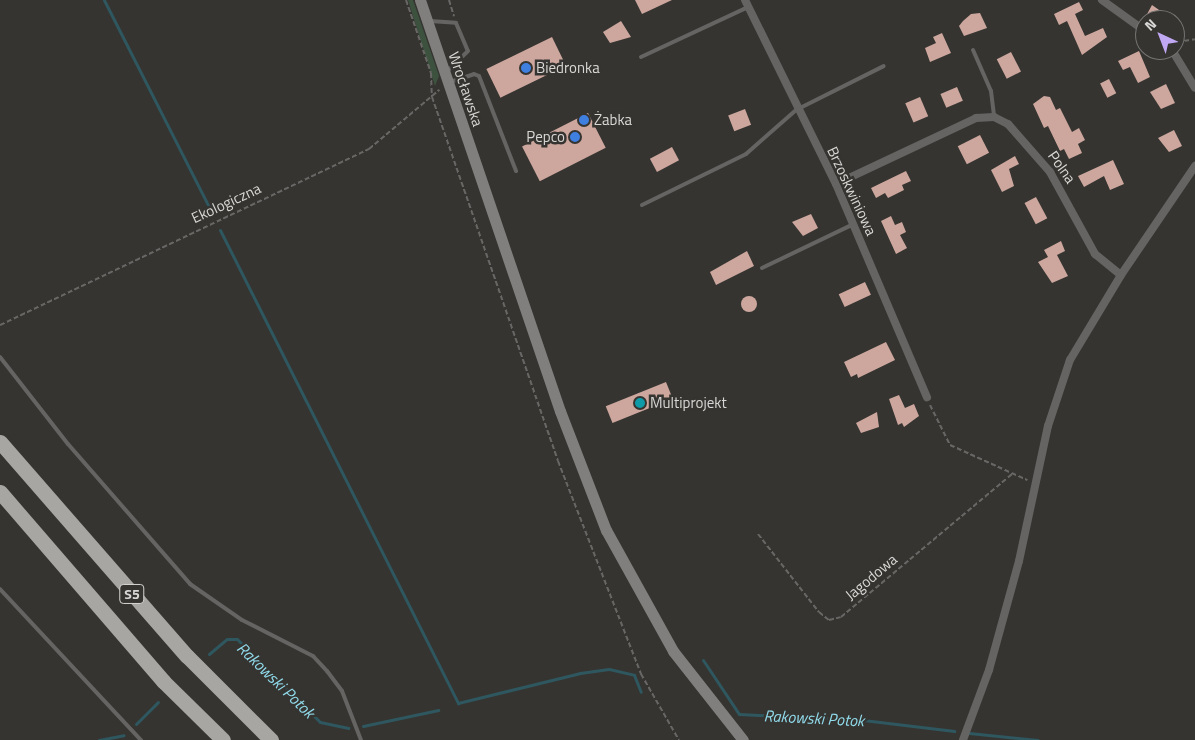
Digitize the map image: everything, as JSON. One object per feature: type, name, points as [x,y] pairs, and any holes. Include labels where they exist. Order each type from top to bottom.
[{"type":"highway","name":"S5","points":[[0,442],[187,656],[271,740]]},
{"type":"highway","name":"S5","points":[[0,492],[163,681],[223,740]]},
{"type":"main road","name":"Wrocławska","points":[[420,0],[560,411],[606,530],[673,651],[744,740]]},
{"type":"street","points":[[1102,0],[1135,24]]},
{"type":"street","name":"Brzoskwiniowa","points":[[747,4],[796,110],[836,184],[927,397]]},
{"type":"street","points":[[1178,60],[1195,88]]},
{"type":"street","points":[[836,184],[976,118],[994,117]]},
{"type":"street","name":"Polna","points":[[994,117],[1008,124],[1044,165],[1096,254],[1120,275]]},
{"type":"street","points":[[963,740],[989,670],[1019,561],[1034,483],[1070,360],[1120,275],[1195,166]]},
{"type":"lane","points":[[641,57],[747,4]]},
{"type":"lane","points":[[427,21],[456,23],[468,52],[447,78]]},
{"type":"lane","points":[[973,50],[992,91],[994,117]]},
{"type":"lane","points":[[642,205],[746,154],[796,110],[884,66]]},
{"type":"lane","points":[[447,78],[474,74],[478,76],[516,171]]},
{"type":"lane","points":[[762,268],[854,224]]},
{"type":"lane","points":[[0,357],[68,444],[190,584],[242,620],[313,656],[342,691],[360,740]]},
{"type":"lane","points":[[0,589],[141,740]]},
{"type":"path","points":[[406,0],[430,73],[432,97],[558,461],[641,674],[679,740]]},
{"type":"path","points":[[449,0],[452,9]]},
{"type":"path","name":"Ekologiczna","points":[[0,325],[369,149],[432,97],[447,78]]},
{"type":"path","points":[[927,397],[941,433],[950,445],[1034,483]]},
{"type":"path","name":"Jagodowa","points":[[758,534],[819,612],[829,620],[841,617],[1012,474]]},
{"type":"green space","points":[[408,0],[413,0],[439,76],[435,86]]},
{"type":"building","points":[[635,0],[672,0],[642,14]]},
{"type":"building","points":[[1079,2],[1083,10],[1075,14],[1085,36],[1103,28],[1107,37],[1082,55],[1067,21],[1059,25],[1054,14]]},
{"type":"building","points":[[1152,5],[1159,10],[1149,10]]},
{"type":"building","points":[[980,13],[987,28],[964,36],[959,26],[971,14]]},
{"type":"building","points":[[621,21],[631,37],[610,43],[603,32]]},
{"type":"building","points":[[942,33],[951,53],[930,62],[925,48],[936,43],[933,37]]},
{"type":"building","name":"Biedronka","points":[[552,37],[566,66],[500,98],[486,69]]},
{"type":"building","points":[[1011,52],[1021,72],[1007,79],[997,59]]},
{"type":"building","points":[[1135,53],[1135,60],[1143,60],[1150,77],[1138,83],[1130,67],[1123,70],[1118,61]]},
{"type":"building","points":[[1109,79],[1116,93],[1107,98],[1100,84]]},
{"type":"building","points":[[1166,84],[1175,103],[1161,109],[1150,92]]},
{"type":"building","points":[[957,87],[963,101],[946,108],[940,94]]},
{"type":"building","points":[[1044,96],[1050,97],[1056,110],[1060,108],[1072,132],[1079,128],[1085,140],[1078,144],[1082,153],[1069,159],[1064,149],[1060,151],[1048,126],[1044,128],[1033,104]]},
{"type":"building","points":[[920,97],[928,116],[913,123],[905,103]]},
{"type":"building","points":[[745,109],[751,125],[734,131],[728,115]]},
{"type":"building","points":[[588,113],[606,148],[540,181],[522,147]]},
{"type":"building","points":[[1174,130],[1182,146],[1169,152],[1158,138]]},
{"type":"building","points":[[980,135],[989,153],[967,164],[958,146]]},
{"type":"building","points":[[672,147],[679,160],[657,172],[650,159]]},
{"type":"building","points":[[1015,156],[1019,164],[1009,169],[1014,186],[1002,192],[991,170]]},
{"type":"building","points":[[1113,160],[1124,184],[1110,190],[1104,176],[1084,187],[1078,176]]},
{"type":"building","points":[[906,171],[911,181],[902,185],[904,190],[888,198],[885,193],[876,198],[871,188]]},
{"type":"building","points":[[1036,197],[1047,218],[1036,224],[1025,203]]},
{"type":"building","points":[[811,214],[818,228],[803,236],[792,222]]},
{"type":"building","points":[[891,216],[895,225],[902,222],[906,232],[900,235],[907,248],[896,254],[881,221]]},
{"type":"building","points":[[1061,241],[1065,251],[1057,255],[1068,276],[1052,283],[1038,262],[1048,257],[1044,250]]},
{"type":"building","points":[[747,251],[754,266],[716,285],[710,272]]},
{"type":"building","points":[[865,282],[871,295],[845,307],[839,294]]},
{"type":"building","points":[[749,296],[757,304],[749,312],[741,304]]},
{"type":"building","points":[[886,342],[895,360],[858,378],[857,374],[851,377],[844,362]]},
{"type":"building","name":"Multiprojekt","points":[[666,382],[673,399],[612,423],[606,406]]},
{"type":"building","points":[[899,395],[905,408],[914,404],[919,416],[904,427],[902,423],[898,425],[889,399]]},
{"type":"building","points":[[877,412],[879,427],[861,433],[856,423]]},
{"type":"waterway","points":[[104,0],[212,213]]},
{"type":"waterway","points":[[220,230],[458,703],[580,673],[609,669],[634,675],[641,692]]},
{"type":"waterway","name":"Rakowski Potok","points":[[209,654],[227,639],[237,639],[320,722],[348,728]]},
{"type":"waterway","name":"Rakowski Potok","points":[[703,660],[739,714],[863,720],[954,731]]},
{"type":"waterway","name":"Rakowski Potok","points":[[136,724],[158,702]]},
{"type":"waterway","name":"Rakowski Potok","points":[[363,726],[438,710]]},
{"type":"waterway","name":"Rakowski Potok","points":[[969,733],[1038,740]]},
{"type":"waterway","name":"Rakowski Potok","points":[[99,740],[124,735]]},
{"type":"place","name":"Biedronka","points":[[526,68]]},
{"type":"place","name":"Żabka","points":[[584,120]]},
{"type":"place","name":"Pepco","points":[[575,137]]},
{"type":"place","name":"Multiprojekt","points":[[640,403]]}]
